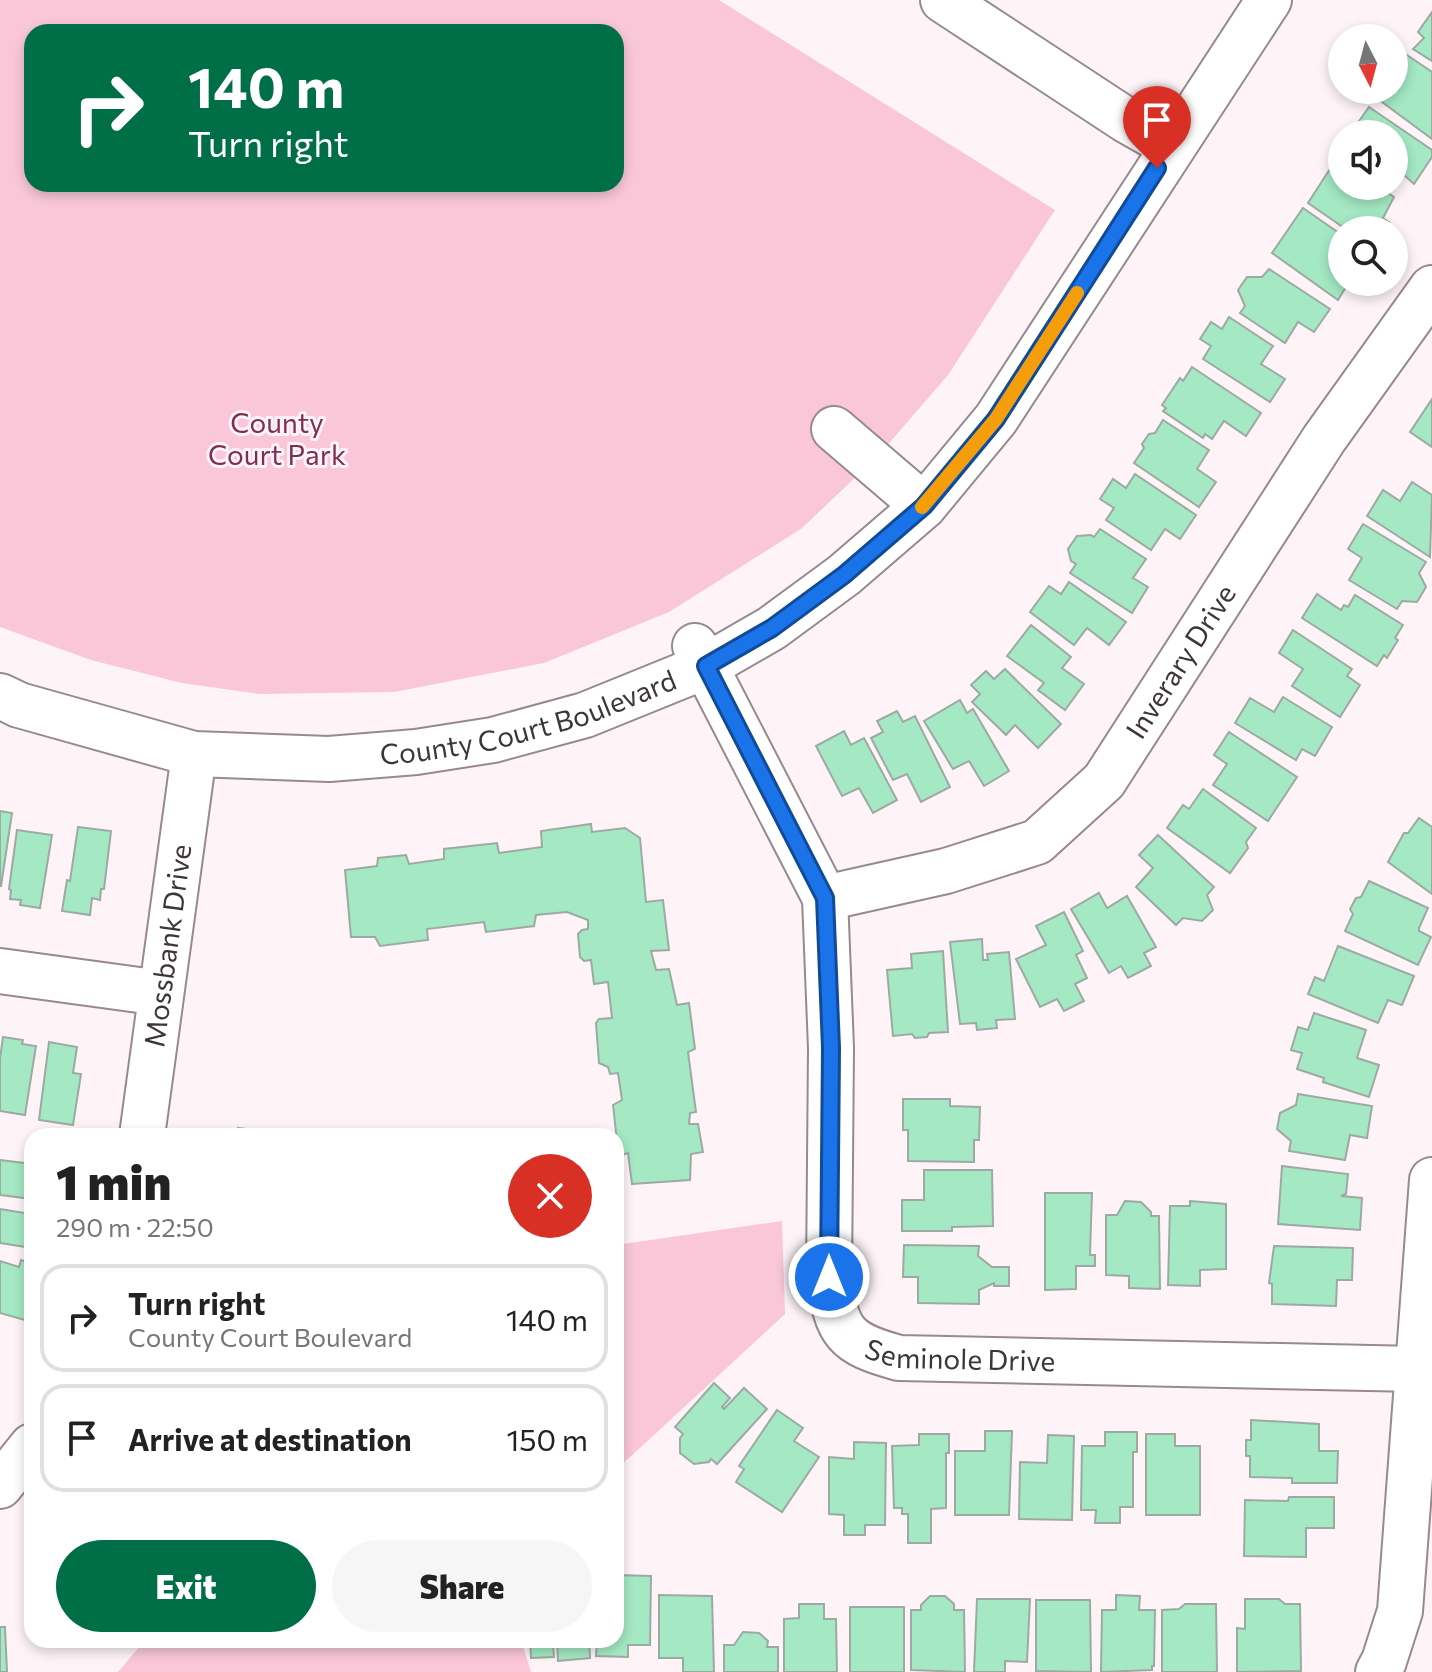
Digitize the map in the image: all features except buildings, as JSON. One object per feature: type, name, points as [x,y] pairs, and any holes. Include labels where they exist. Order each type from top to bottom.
[{"type":"street","points":[[943,0],[1126,120],[1172,146]]},
{"type":"street","name":"County Court Boulevard","points":[[0,696],[19,705],[194,754],[329,759],[416,752],[493,740],[585,715],[701,656],[784,620],[844,575],[924,506],[996,419],[1269,0]]},
{"type":"street","name":"Inverary Drive","points":[[825,898],[946,871],[1037,842],[1104,781],[1324,439],[1432,288]]},
{"type":"street","points":[[834,429],[924,506]]},
{"type":"street","name":"Seminole Drive","points":[[701,656],[825,898],[831,1048],[829,1277],[834,1309],[844,1333],[865,1349],[899,1358],[1417,1369]]},
{"type":"street","name":"Mossbank Drive","points":[[143,1128],[194,754]]},
{"type":"street","points":[[0,971],[161,993]]},
{"type":"street","points":[[1378,1672],[1400,1611],[1432,1180]]},
{"type":"street","points":[[0,1486],[24,1456]]},
{"type":"green space","name":"County Court Park","points":[[0,0],[719,0],[1055,210],[948,375],[878,456],[801,529],[669,612],[544,663],[394,692],[260,694],[182,683],[91,660],[0,627]]},
{"type":"green space","points":[[782,1221],[785,1314],[624,1463],[624,1244]]},
{"type":"green space","points":[[138,1648],[524,1648],[531,1672],[118,1672]]},
{"type":"slow traffic","points":[[922,507],[996,419],[1077,293]]},
{"type":"route","points":[[829,1277],[831,1048],[825,898],[706,666],[772,628],[844,575],[924,506],[996,419],[1157,168]]}]
